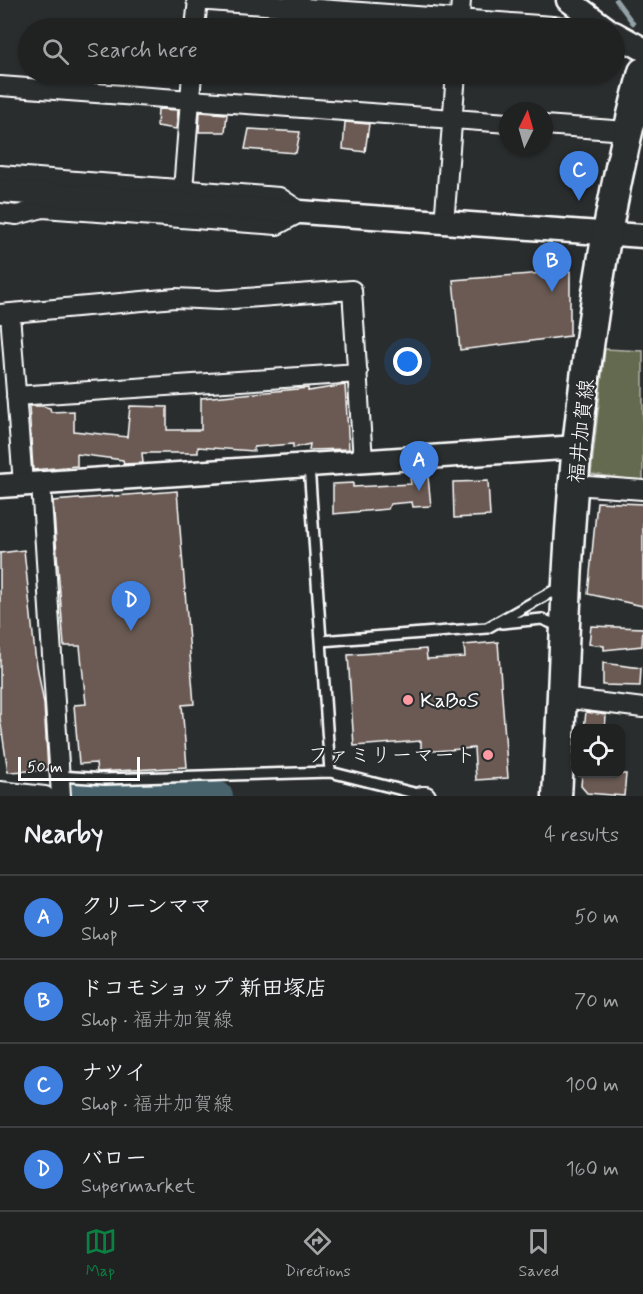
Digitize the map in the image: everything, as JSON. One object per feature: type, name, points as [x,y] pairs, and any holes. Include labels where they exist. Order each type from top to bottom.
[{"type":"main road","name":"福井加賀線","points":[[557,796],[577,447],[606,234],[627,130],[639,100],[643,72]]},
{"type":"street","points":[[196,18],[197,0],[394,18]]},
{"type":"street","points":[[460,18],[461,0]]},
{"type":"street","points":[[568,0],[592,18]]},
{"type":"street","points":[[625,39],[643,49]]},
{"type":"street","points":[[183,189],[191,84]]},
{"type":"street","points":[[444,224],[455,84]]},
{"type":"street","points":[[0,86],[499,122]]},
{"type":"street","points":[[553,126],[627,130]]},
{"type":"street","points":[[0,175],[279,197],[302,212]]},
{"type":"street","points":[[0,191],[444,224],[643,236]]},
{"type":"street","points":[[0,213],[17,215],[43,208],[277,225],[302,212]]},
{"type":"street","points":[[61,796],[32,484],[16,396],[5,314],[175,298],[219,300],[352,290],[363,460]]},
{"type":"street","points":[[16,396],[358,373]]},
{"type":"street","points":[[0,486],[577,447]]},
{"type":"street","points":[[574,485],[643,490]]},
{"type":"street","points":[[563,698],[643,708]]},
{"type":"street","points":[[0,791],[45,796]]},
{"type":"lane","points":[[309,464],[330,772]]},
{"type":"lane","points":[[321,641],[487,628],[540,600],[569,581]]},
{"type":"lane","points":[[497,623],[542,619],[566,630]]},
{"type":"lane","points":[[59,776],[105,779],[330,772],[423,796]]},
{"type":"green space","points":[[605,349],[643,351],[643,481],[591,474]]},
{"type":"building","points":[[158,109],[178,110],[176,129],[157,126]]},
{"type":"building","points":[[200,112],[227,114],[225,132],[199,132]]},
{"type":"building","points":[[345,122],[369,124],[365,152],[343,149]]},
{"type":"building","points":[[249,129],[300,132],[296,153],[245,149]]},
{"type":"building","points":[[570,271],[570,336],[460,350],[453,280]]},
{"type":"building","points":[[345,385],[349,449],[309,450],[310,444],[293,448],[293,444],[254,447],[254,451],[198,447],[198,453],[142,453],[143,463],[124,464],[123,460],[77,454],[77,466],[33,470],[29,406],[50,408],[51,412],[74,411],[74,431],[127,437],[130,406],[167,407],[167,430],[201,430],[201,398],[308,388],[308,391]]},
{"type":"building","points":[[428,477],[431,506],[413,507],[412,502],[390,504],[388,509],[333,514],[333,484],[353,483],[353,487],[411,484],[410,478]]},
{"type":"building","points":[[488,481],[490,516],[454,518],[453,482]]},
{"type":"building","points":[[177,491],[194,704],[182,705],[187,767],[97,772],[96,763],[79,764],[74,705],[86,704],[80,646],[64,646],[53,501]]},
{"type":"building","points":[[597,502],[643,504],[643,606],[588,594]]},
{"type":"building","points":[[24,550],[35,654],[44,704],[48,770],[8,772],[0,718],[0,553]]},
{"type":"building","points":[[591,626],[643,628],[642,646],[604,650],[604,646],[589,644]]},
{"type":"building","name":"KaBoS","points":[[498,642],[508,778],[476,780],[474,748],[421,752],[421,741],[354,746],[348,655],[426,649],[427,659],[465,657],[464,645]]},
{"type":"building","points":[[603,663],[641,668],[640,686],[603,685]]},
{"type":"building","points":[[586,712],[606,715],[605,724],[585,724]]},
{"type":"building","points":[[626,774],[624,796],[587,793],[581,786],[582,778],[625,778]]},
{"type":"waterway","points":[[616,0],[633,23]]},
{"type":"waterway","points":[[70,788],[219,796]]},
{"type":"place","name":"ナツイ","points":[[579,201]]},
{"type":"place","name":"ドコモショップ 新田塚店","points":[[552,292]]},
{"type":"place","name":"クリーンママ","points":[[419,491]]},
{"type":"place","name":"バロー","points":[[131,631]]},
{"type":"place","name":"KaBoS","points":[[408,700]]},
{"type":"place","name":"ファミリーマート","points":[[488,755]]}]
